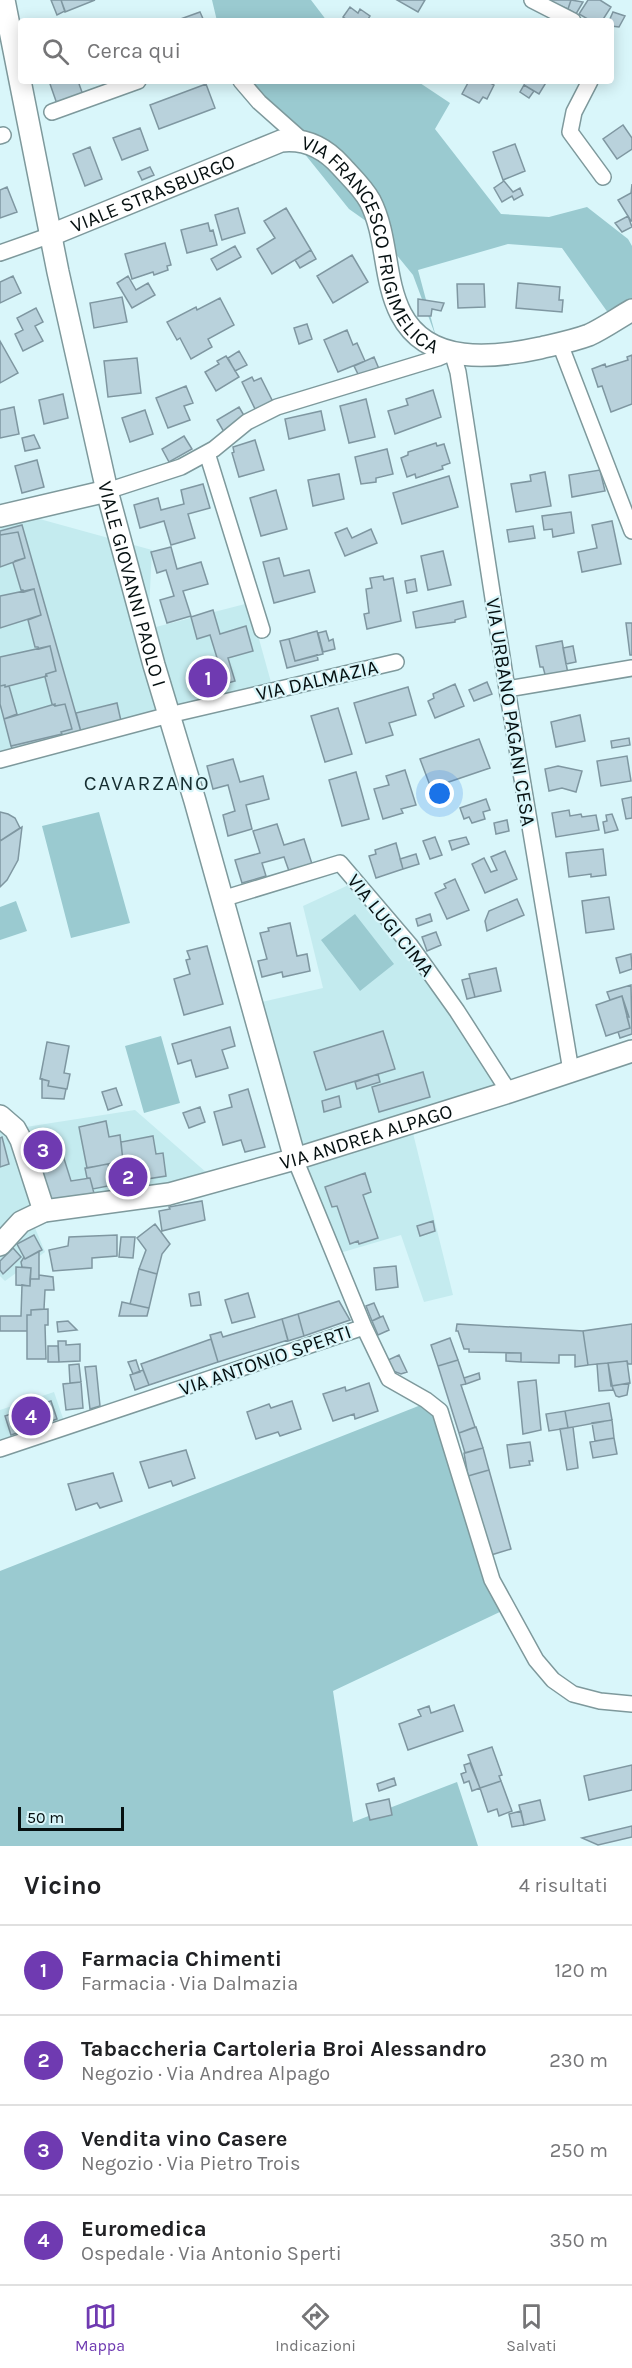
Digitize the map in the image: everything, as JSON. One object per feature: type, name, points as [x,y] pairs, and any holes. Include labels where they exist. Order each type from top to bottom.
[{"type":"street","name":"VIALE GIOVANNI PAOLO I","points":[[4,0],[18,70]]},
{"type":"street","points":[[532,0],[567,18]]},
{"type":"street","name":"VIALE GIOVANNI PAOLO I","points":[[21,84],[77,365],[107,491],[295,1159]]},
{"type":"street","points":[[52,112],[130,84]]},
{"type":"street","name":"VIA FRANCESCO FRIGIMELICA","points":[[244,84],[259,102],[304,142],[322,148],[332,156],[363,191],[379,226],[392,286],[402,315],[421,338],[452,352],[471,356],[496,356],[560,344],[590,334],[632,310]]},
{"type":"street","points":[[588,84],[574,112],[570,132],[603,177]]},
{"type":"street","name":"VIALE STRASBURGO","points":[[0,253],[51,235],[281,141],[304,142]]},
{"type":"street","points":[[560,344],[632,531]]},
{"type":"street","points":[[7,512],[107,491],[181,467],[207,453],[247,422],[277,407],[452,352]]},
{"type":"street","name":"VIA URBANO PAGANI CESA","points":[[452,352],[458,372],[570,1071]]},
{"type":"street","points":[[207,453],[262,630]]},
{"type":"street","name":"VIA DALMAZIA","points":[[0,760],[169,715],[396,662]]},
{"type":"street","points":[[507,689],[632,668]]},
{"type":"street","name":"VIA LUGI CIMA","points":[[222,899],[340,863],[393,924],[457,1011],[509,1092]]},
{"type":"street","name":"VIA ANDREA ALPAGO","points":[[44,1211],[169,1194],[295,1159],[632,1051]]},
{"type":"street","points":[[0,1116],[15,1129],[21,1140],[44,1211],[21,1222],[0,1245]]},
{"type":"street","points":[[295,1159],[364,1327]]},
{"type":"street","name":"VIA ANTONIO SPERTI","points":[[0,1449],[364,1327],[389,1379],[426,1400],[440,1411],[492,1580],[536,1660],[553,1680],[573,1694],[600,1701],[632,1704]]},
{"type":"shaded area","points":[[212,0],[311,0],[325,18],[216,18]]},
{"type":"shaded area","points":[[248,84],[422,84],[450,103],[435,129],[501,214],[549,217],[587,207],[628,239],[632,246],[632,315],[616,324],[562,248],[508,244],[418,270],[436,337],[413,275],[373,226],[349,209]]},
{"type":"shaded area","points":[[7,510],[152,550],[148,629],[249,603],[274,693],[0,763],[0,513]]},
{"type":"shaded area","points":[[99,812],[130,923],[71,938],[42,826]]},
{"type":"shaded area","points":[[353,883],[509,1089],[410,1121],[453,1295],[424,1302],[401,1235],[333,1255],[248,1005],[323,988],[303,906]]},
{"type":"shaded area","points":[[16,901],[27,931],[0,940],[0,907]]},
{"type":"shaded area","points":[[355,914],[394,964],[360,991],[321,940]]},
{"type":"shaded area","points":[[161,1036],[180,1103],[144,1113],[125,1046]]},
{"type":"shaded area","points":[[135,1110],[215,1180],[33,1223],[45,1252],[5,1281],[0,1276],[0,1131]]},
{"type":"shaded area","points":[[54,1392],[66,1427],[0,1450],[0,1410]]},
{"type":"shaded area","points":[[421,1405],[436,1414],[504,1610],[333,1691],[353,1822],[457,1782],[478,1846],[0,1846],[0,1571]]},
{"type":"building","points":[[51,0],[61,0],[65,11],[57,15]]},
{"type":"building","points":[[61,0],[95,0],[65,12]]},
{"type":"building","points":[[397,0],[425,0],[418,12]]},
{"type":"building","points":[[547,0],[571,0],[568,9]]},
{"type":"building","points":[[571,0],[583,2],[576,14],[568,9]]},
{"type":"building","points":[[588,0],[600,0],[611,7],[604,18],[586,18],[579,14]]},
{"type":"building","points":[[350,7],[358,13],[360,9],[370,16],[369,18],[343,17]]},
{"type":"building","points":[[200,12],[203,18],[183,18]]},
{"type":"building","points":[[613,12],[625,16],[619,27],[614,26],[614,18],[610,18]]},
{"type":"building","points":[[50,84],[79,84],[83,95],[57,104]]},
{"type":"building","points":[[206,84],[215,108],[159,129],[150,105]]},
{"type":"building","points":[[467,84],[494,85],[487,99],[483,97],[479,103],[462,94]]},
{"type":"building","points":[[524,84],[545,84],[539,94]]},
{"type":"building","points":[[524,85],[534,91],[529,98],[520,92]]},
{"type":"building","points":[[623,125],[632,138],[632,149],[617,159],[603,139]]},
{"type":"building","points":[[140,128],[148,150],[122,160],[113,138]]},
{"type":"building","points":[[515,144],[525,171],[503,180],[493,152]]},
{"type":"building","points":[[90,147],[102,179],[85,186],[73,154]]},
{"type":"building","points":[[150,167],[154,175],[142,180],[138,172]]},
{"type":"building","points":[[504,181],[513,192],[520,188],[523,195],[514,200],[512,196],[502,202],[494,188]]},
{"type":"building","points":[[632,184],[631,221],[618,200],[631,193]]},
{"type":"building","points":[[7,187],[17,212],[0,218],[0,190]]},
{"type":"building","points":[[238,208],[245,233],[222,240],[215,215]]},
{"type":"building","points":[[286,208],[311,250],[272,274],[257,249],[275,238],[264,221]]},
{"type":"building","points":[[628,216],[632,227],[622,232],[615,223]]},
{"type":"building","points":[[208,223],[210,231],[213,230],[217,245],[187,253],[181,230]]},
{"type":"building","points":[[165,243],[171,265],[167,266],[168,270],[132,279],[125,254]]},
{"type":"building","points":[[235,246],[241,257],[217,270],[211,259]]},
{"type":"building","points":[[311,250],[316,259],[300,268],[295,260]]},
{"type":"building","points":[[352,255],[368,282],[333,303],[317,276]]},
{"type":"building","points":[[13,276],[21,293],[0,303],[0,282]]},
{"type":"building","points":[[128,276],[136,290],[148,283],[155,295],[132,308],[117,283]]},
{"type":"building","points":[[518,283],[560,287],[559,300],[563,300],[562,312],[516,308]]},
{"type":"building","points":[[457,284],[484,284],[485,307],[458,308]]},
{"type":"building","points":[[122,297],[127,322],[94,328],[90,303]]},
{"type":"building","points":[[220,298],[234,325],[208,339],[212,347],[191,359],[180,338],[177,340],[167,322]]},
{"type":"building","points":[[418,299],[444,303],[441,311],[432,309],[431,316],[418,316]]},
{"type":"building","points":[[36,308],[43,322],[35,326],[43,341],[23,351],[15,334],[23,330],[17,318]]},
{"type":"building","points":[[307,324],[312,339],[299,344],[294,328]]},
{"type":"building","points":[[347,330],[353,345],[357,343],[365,361],[338,372],[324,340]]},
{"type":"building","points":[[0,341],[18,373],[0,383]]},
{"type":"building","points":[[239,351],[247,365],[235,371],[228,358]]},
{"type":"building","points":[[632,355],[632,404],[611,412],[602,386],[598,387],[592,369],[628,360],[627,357]]},
{"type":"building","points":[[226,356],[239,377],[216,391],[205,372],[219,364],[217,361]]},
{"type":"building","points":[[374,357],[379,369],[360,378],[354,366]]},
{"type":"building","points":[[137,358],[141,393],[108,397],[104,361]]},
{"type":"building","points":[[252,377],[254,381],[261,378],[274,404],[257,413],[242,382]]},
{"type":"building","points":[[186,386],[193,403],[184,406],[190,420],[168,428],[156,398]]},
{"type":"building","points":[[433,390],[441,417],[395,434],[388,411],[408,405],[406,399]]},
{"type":"building","points":[[63,394],[68,418],[44,424],[39,400]]},
{"type":"building","points":[[366,399],[375,437],[349,443],[340,406]]},
{"type":"building","points":[[14,407],[19,434],[0,438],[0,410]]},
{"type":"building","points":[[239,407],[246,419],[224,432],[217,420]]},
{"type":"building","points":[[145,410],[153,434],[130,442],[122,418]]},
{"type":"building","points":[[321,411],[325,430],[289,439],[285,419]]},
{"type":"building","points":[[34,435],[40,448],[25,451],[22,438]]},
{"type":"building","points":[[184,436],[192,449],[169,462],[162,449]]},
{"type":"building","points":[[255,440],[264,470],[239,477],[232,453],[234,452],[233,447]]},
{"type":"building","points":[[436,443],[437,446],[444,444],[450,463],[442,466],[443,469],[416,478],[415,474],[407,477],[401,458],[408,455],[408,452]]},
{"type":"building","points":[[387,449],[393,474],[376,478],[376,482],[361,484],[355,457]]},
{"type":"building","points":[[37,460],[44,487],[22,493],[15,466]]},
{"type":"building","points":[[600,470],[605,491],[572,497],[569,475]]},
{"type":"building","points":[[545,472],[551,506],[516,512],[511,484],[531,481],[530,475]]},
{"type":"building","points":[[339,474],[344,499],[313,506],[308,480]]},
{"type":"building","points":[[449,476],[458,507],[402,524],[393,493]]},
{"type":"building","points":[[203,484],[210,508],[188,514],[195,538],[171,545],[164,521],[140,528],[134,505],[158,498],[161,510],[184,504],[181,490]]},
{"type":"building","points":[[276,490],[287,529],[261,536],[250,498]]},
{"type":"building","points":[[571,512],[574,533],[553,537],[552,529],[544,530],[542,516]]},
{"type":"building","points":[[612,521],[621,564],[582,572],[578,552],[597,548],[592,525]]},
{"type":"building","points":[[22,525],[81,732],[13,751],[11,746],[62,734],[61,732],[72,729],[65,704],[55,706],[52,704],[45,677],[46,674],[56,671],[50,646],[39,649],[35,647],[28,620],[41,615],[34,589],[24,592],[21,590],[13,563],[25,558],[18,532],[0,535],[0,531]]},
{"type":"building","points":[[533,526],[535,538],[509,542],[507,530]]},
{"type":"building","points":[[347,528],[352,538],[371,529],[377,543],[345,556],[335,533]]},
{"type":"building","points":[[18,532],[25,558],[0,567],[0,535]]},
{"type":"building","points":[[171,547],[177,569],[201,562],[208,584],[183,591],[191,616],[167,623],[160,600],[174,596],[166,570],[157,573],[151,552]]},
{"type":"building","points":[[443,551],[451,585],[428,590],[421,556]]},
{"type":"building","points":[[279,558],[284,576],[309,570],[315,592],[274,603],[263,562]]},
{"type":"building","points":[[383,576],[384,580],[393,578],[401,621],[367,629],[364,614],[369,613],[366,589],[372,588],[370,578]]},
{"type":"building","points":[[415,579],[417,591],[407,593],[405,581]]},
{"type":"building","points":[[34,589],[41,615],[0,628],[0,596]]},
{"type":"building","points":[[463,601],[466,617],[455,620],[455,622],[416,628],[413,612]]},
{"type":"building","points":[[213,610],[220,634],[246,626],[253,651],[228,658],[235,681],[210,688],[204,665],[218,661],[210,635],[197,639],[191,617]]},
{"type":"building","points":[[626,623],[632,623],[632,655],[630,655]]},
{"type":"building","points":[[317,631],[323,654],[295,661],[289,639]]},
{"type":"building","points":[[326,631],[329,641],[333,639],[335,649],[323,652],[318,633]]},
{"type":"building","points":[[289,639],[295,661],[317,655],[318,660],[287,668],[280,641]]},
{"type":"building","points":[[562,641],[568,674],[546,678],[543,667],[540,667],[536,646]]},
{"type":"building","points":[[50,646],[56,671],[46,674],[47,676],[5,687],[5,685],[0,686],[0,657]]},
{"type":"building","points":[[573,646],[576,662],[566,664],[563,648]]},
{"type":"building","points":[[487,682],[492,694],[474,701],[469,690]]},
{"type":"building","points":[[455,684],[464,706],[435,718],[428,701],[434,698],[433,694]]},
{"type":"building","points":[[5,685],[5,687],[9,686],[17,714],[4,719],[0,704],[0,686]]},
{"type":"building","points":[[408,687],[416,715],[389,723],[393,735],[366,743],[354,703]]},
{"type":"building","points":[[117,703],[121,721],[81,732],[76,713]]},
{"type":"building","points":[[55,704],[55,706],[65,704],[72,729],[61,732],[62,734],[11,746],[4,719]]},
{"type":"building","points":[[338,708],[352,754],[325,762],[311,716]]},
{"type":"building","points":[[580,715],[585,741],[556,747],[551,722]]},
{"type":"building","points":[[629,738],[630,745],[612,748],[611,741]]},
{"type":"building","points":[[479,739],[490,768],[431,788],[420,759]]},
{"type":"building","points":[[627,756],[631,781],[601,786],[597,761]]},
{"type":"building","points":[[233,759],[240,782],[263,776],[269,799],[246,805],[252,829],[228,836],[223,815],[235,811],[228,785],[213,789],[207,766]]},
{"type":"building","points":[[558,766],[582,771],[576,792],[562,788],[549,791],[545,769]]},
{"type":"building","points":[[405,770],[416,805],[401,809],[403,813],[383,819],[374,789],[389,785],[386,776]]},
{"type":"building","points":[[356,772],[369,819],[342,826],[329,780]]},
{"type":"building","points":[[632,797],[632,818],[626,819],[622,799]]},
{"type":"building","points":[[486,799],[490,810],[483,812],[485,819],[472,823],[469,817],[464,819],[460,808]]},
{"type":"building","points":[[569,810],[570,816],[596,815],[599,830],[556,837],[552,813]]},
{"type":"building","points":[[0,812],[15,818],[20,828],[0,841]]},
{"type":"building","points":[[612,814],[618,830],[605,833],[603,822],[607,821],[606,815]]},
{"type":"building","points":[[507,820],[509,831],[496,834],[494,823]]},
{"type":"building","points":[[277,824],[284,845],[304,839],[312,864],[289,871],[284,857],[262,863],[266,876],[242,883],[235,860],[260,853],[253,831]]},
{"type":"building","points":[[22,827],[18,860],[7,880],[0,887],[0,841]]},
{"type":"building","points":[[435,837],[442,855],[430,859],[423,841]]},
{"type":"building","points":[[466,837],[469,844],[452,850],[449,841]]},
{"type":"building","points":[[396,843],[403,869],[376,878],[369,856],[376,854],[375,850]]},
{"type":"building","points":[[603,849],[606,875],[591,877],[591,874],[569,877],[566,853]]},
{"type":"building","points":[[505,851],[517,879],[485,893],[472,864],[484,858],[491,872],[497,870],[491,857]]},
{"type":"building","points":[[416,854],[419,864],[403,869],[400,859]]},
{"type":"building","points":[[455,879],[469,910],[447,919],[435,893],[446,888],[444,884]]},
{"type":"building","points":[[609,897],[614,929],[586,933],[582,901]]},
{"type":"building","points":[[517,899],[524,915],[487,931],[485,921],[489,911]]},
{"type":"building","points":[[430,914],[432,921],[418,926],[416,919]]},
{"type":"building","points":[[290,923],[297,956],[307,954],[310,971],[283,977],[282,972],[262,977],[258,961],[267,959],[260,933],[269,931],[268,928]]},
{"type":"building","points":[[436,932],[441,945],[427,951],[422,937]]},
{"type":"building","points":[[207,946],[223,1004],[184,1015],[174,979],[190,974],[186,960],[190,959],[187,951]]},
{"type":"building","points":[[631,954],[632,969],[620,973],[616,958]]},
{"type":"building","points":[[496,968],[501,991],[475,997],[469,974]]},
{"type":"building","points":[[470,978],[475,997],[467,999],[462,980]]},
{"type":"building","points":[[631,985],[632,1034],[620,1038],[618,1032],[630,1028],[627,1017],[629,1017],[622,996],[610,1000],[607,992]]},
{"type":"building","points":[[622,996],[630,1028],[606,1036],[596,1005]]},
{"type":"building","points":[[230,1027],[235,1046],[222,1050],[228,1068],[196,1077],[191,1060],[178,1064],[172,1044]]},
{"type":"building","points":[[383,1031],[395,1069],[326,1090],[314,1052]]},
{"type":"building","points":[[47,1042],[69,1046],[64,1073],[70,1074],[67,1089],[48,1086],[49,1081],[40,1079]]},
{"type":"building","points":[[423,1072],[430,1097],[379,1112],[372,1087]]},
{"type":"building","points":[[378,1074],[380,1082],[357,1089],[355,1082]]},
{"type":"building","points":[[42,1079],[49,1081],[48,1086],[66,1089],[64,1099],[42,1098]]},
{"type":"building","points":[[116,1088],[122,1105],[108,1110],[102,1092]]},
{"type":"building","points":[[248,1089],[265,1147],[245,1152],[241,1140],[223,1145],[214,1112],[232,1107],[229,1095]]},
{"type":"building","points":[[339,1096],[341,1107],[324,1112],[322,1101]]},
{"type":"building","points":[[200,1107],[205,1122],[189,1128],[183,1113]]},
{"type":"building","points":[[106,1121],[109,1137],[120,1135],[123,1161],[87,1168],[79,1127]]},
{"type":"building","points":[[56,1133],[71,1181],[90,1178],[96,1201],[51,1200],[32,1142]]},
{"type":"building","points":[[153,1136],[156,1154],[163,1153],[166,1176],[122,1183],[118,1162],[123,1161],[121,1142]]},
{"type":"building","points":[[2,1137],[9,1164],[0,1167],[0,1138]]},
{"type":"building","points":[[118,1162],[122,1183],[113,1185],[108,1164]]},
{"type":"building","points":[[108,1164],[113,1185],[93,1189],[85,1168]]},
{"type":"building","points":[[365,1173],[371,1192],[363,1195],[378,1238],[359,1244],[358,1241],[350,1244],[337,1206],[332,1207],[325,1187]]},
{"type":"building","points":[[202,1201],[205,1220],[162,1231],[159,1211]]},
{"type":"building","points":[[433,1221],[435,1231],[420,1236],[417,1226]]},
{"type":"building","points":[[155,1224],[170,1244],[162,1254],[157,1274],[139,1269],[146,1250],[137,1238]]},
{"type":"building","points":[[34,1235],[42,1250],[25,1259],[17,1244]]},
{"type":"building","points":[[117,1235],[117,1256],[92,1258],[92,1268],[53,1271],[49,1250],[68,1246],[69,1237]]},
{"type":"building","points":[[121,1237],[135,1237],[133,1258],[119,1257]]},
{"type":"building","points":[[13,1248],[21,1257],[3,1274],[0,1270],[0,1261]]},
{"type":"building","points":[[39,1251],[39,1279],[30,1279],[31,1268],[22,1267],[21,1262],[24,1257],[25,1259]]},
{"type":"building","points":[[396,1266],[398,1287],[376,1290],[374,1268]]},
{"type":"building","points":[[16,1267],[31,1268],[30,1286],[16,1285]]},
{"type":"building","points":[[139,1269],[157,1274],[149,1308],[130,1304]]},
{"type":"building","points":[[39,1275],[53,1277],[54,1290],[45,1290],[44,1309],[31,1310],[31,1315],[27,1315],[27,1331],[0,1331],[0,1316],[21,1316],[22,1285],[30,1286],[30,1279],[39,1279]]},
{"type":"building","points":[[199,1292],[201,1305],[191,1306],[189,1294]]},
{"type":"building","points":[[248,1293],[255,1317],[232,1323],[225,1300]]},
{"type":"building","points":[[339,1301],[350,1320],[304,1336],[298,1314]]},
{"type":"building","points":[[122,1302],[149,1308],[147,1316],[119,1316]]},
{"type":"building","points":[[374,1303],[380,1317],[372,1321],[366,1306]]},
{"type":"building","points":[[48,1309],[48,1325],[45,1325],[46,1359],[27,1359],[27,1315],[31,1315],[31,1310]]},
{"type":"building","points":[[298,1314],[304,1336],[288,1341],[282,1319]]},
{"type":"building","points":[[383,1316],[389,1330],[378,1335],[372,1321]]},
{"type":"building","points":[[282,1319],[288,1340],[218,1362],[210,1335],[221,1332],[223,1337]]},
{"type":"building","points":[[68,1321],[77,1330],[58,1332],[57,1322]]},
{"type":"building","points":[[457,1324],[583,1331],[588,1365],[575,1367],[575,1355],[559,1355],[559,1363],[521,1362],[521,1353],[469,1352],[469,1349],[464,1349],[458,1331],[456,1331]]},
{"type":"building","points":[[632,1324],[632,1364],[628,1364],[627,1361],[588,1365],[583,1331]]},
{"type":"building","points":[[450,1338],[458,1360],[438,1366],[431,1345]]},
{"type":"building","points":[[211,1339],[218,1362],[149,1385],[141,1364]]},
{"type":"building","points":[[58,1341],[66,1341],[66,1345],[80,1344],[80,1361],[59,1362]]},
{"type":"building","points":[[48,1346],[58,1346],[59,1362],[48,1362]]},
{"type":"building","points":[[506,1353],[521,1353],[521,1362],[506,1361]]},
{"type":"building","points":[[399,1355],[407,1372],[401,1374],[393,1371],[388,1360]]},
{"type":"building","points":[[136,1360],[140,1372],[133,1374],[128,1362]]},
{"type":"building","points":[[458,1360],[466,1384],[461,1385],[475,1427],[459,1433],[438,1366]]},
{"type":"building","points":[[627,1361],[630,1383],[611,1386],[608,1363]]},
{"type":"building","points":[[608,1363],[613,1390],[599,1391],[597,1364]]},
{"type":"building","points":[[79,1364],[81,1382],[70,1383],[69,1365]]},
{"type":"building","points":[[96,1366],[100,1406],[90,1409],[85,1367]]},
{"type":"building","points":[[143,1370],[149,1385],[135,1390],[130,1375]]},
{"type":"building","points":[[479,1373],[480,1379],[466,1384],[464,1378]]},
{"type":"building","points":[[536,1380],[541,1430],[523,1434],[518,1382]]},
{"type":"building","points":[[81,1382],[83,1408],[66,1410],[63,1384]]},
{"type":"building","points":[[369,1383],[378,1411],[355,1419],[354,1414],[333,1421],[323,1394],[345,1387],[346,1391]]},
{"type":"building","points":[[629,1383],[627,1395],[616,1396],[612,1386]]},
{"type":"building","points":[[51,1401],[57,1419],[11,1435],[5,1416]]},
{"type":"building","points":[[292,1401],[301,1429],[280,1436],[278,1432],[256,1439],[247,1412],[269,1404],[271,1408]]},
{"type":"building","points":[[609,1403],[612,1420],[568,1428],[565,1411]]},
{"type":"building","points":[[565,1411],[568,1428],[549,1431],[546,1414]]},
{"type":"building","points":[[612,1420],[614,1438],[595,1441],[592,1423]]},
{"type":"building","points":[[476,1427],[483,1448],[465,1453],[459,1433]]},
{"type":"building","points":[[573,1427],[578,1468],[567,1470],[560,1429]]},
{"type":"building","points":[[614,1438],[617,1454],[593,1458],[590,1442]]},
{"type":"building","points":[[530,1442],[533,1461],[529,1461],[530,1465],[510,1468],[507,1445]]},
{"type":"building","points":[[483,1448],[489,1470],[468,1476],[464,1453]]},
{"type":"building","points":[[186,1450],[195,1478],[173,1486],[171,1481],[149,1488],[140,1462]]},
{"type":"building","points":[[489,1470],[511,1549],[491,1555],[468,1476]]},
{"type":"building","points":[[113,1473],[122,1501],[100,1508],[97,1503],[76,1510],[68,1484]]},
{"type":"building","points":[[454,1705],[463,1731],[408,1750],[399,1724],[421,1716],[418,1710],[429,1706],[431,1713]]},
{"type":"building","points":[[492,1747],[502,1775],[499,1776],[501,1781],[480,1788],[468,1755]]},
{"type":"building","points":[[470,1763],[480,1788],[472,1791],[469,1781],[464,1783],[461,1774],[466,1772],[464,1765]]},
{"type":"building","points":[[632,1765],[632,1790],[589,1800],[584,1776]]},
{"type":"building","points":[[394,1778],[396,1785],[379,1791],[377,1784]]},
{"type":"building","points":[[501,1781],[512,1811],[499,1816],[497,1809],[488,1812],[480,1788]]},
{"type":"building","points":[[389,1799],[392,1815],[370,1820],[366,1804]]},
{"type":"building","points":[[540,1800],[545,1820],[524,1825],[519,1805]]},
{"type":"building","points":[[521,1811],[524,1825],[512,1827],[509,1814]]},
{"type":"building","points":[[632,1826],[632,1837],[598,1845],[582,1838]]},
{"type":"place","name":"Farmacia Chimenti","points":[[208,678]]},
{"type":"place","name":"Vendita vino Casere","points":[[43,1150]]},
{"type":"place","name":"Tabaccheria Cartoleria Broi Alessandro","points":[[128,1177]]},
{"type":"place","name":"Euromedica","points":[[31,1416]]},
{"type":"district","name":"CAVARZANO","points":[[147,783]]}]
